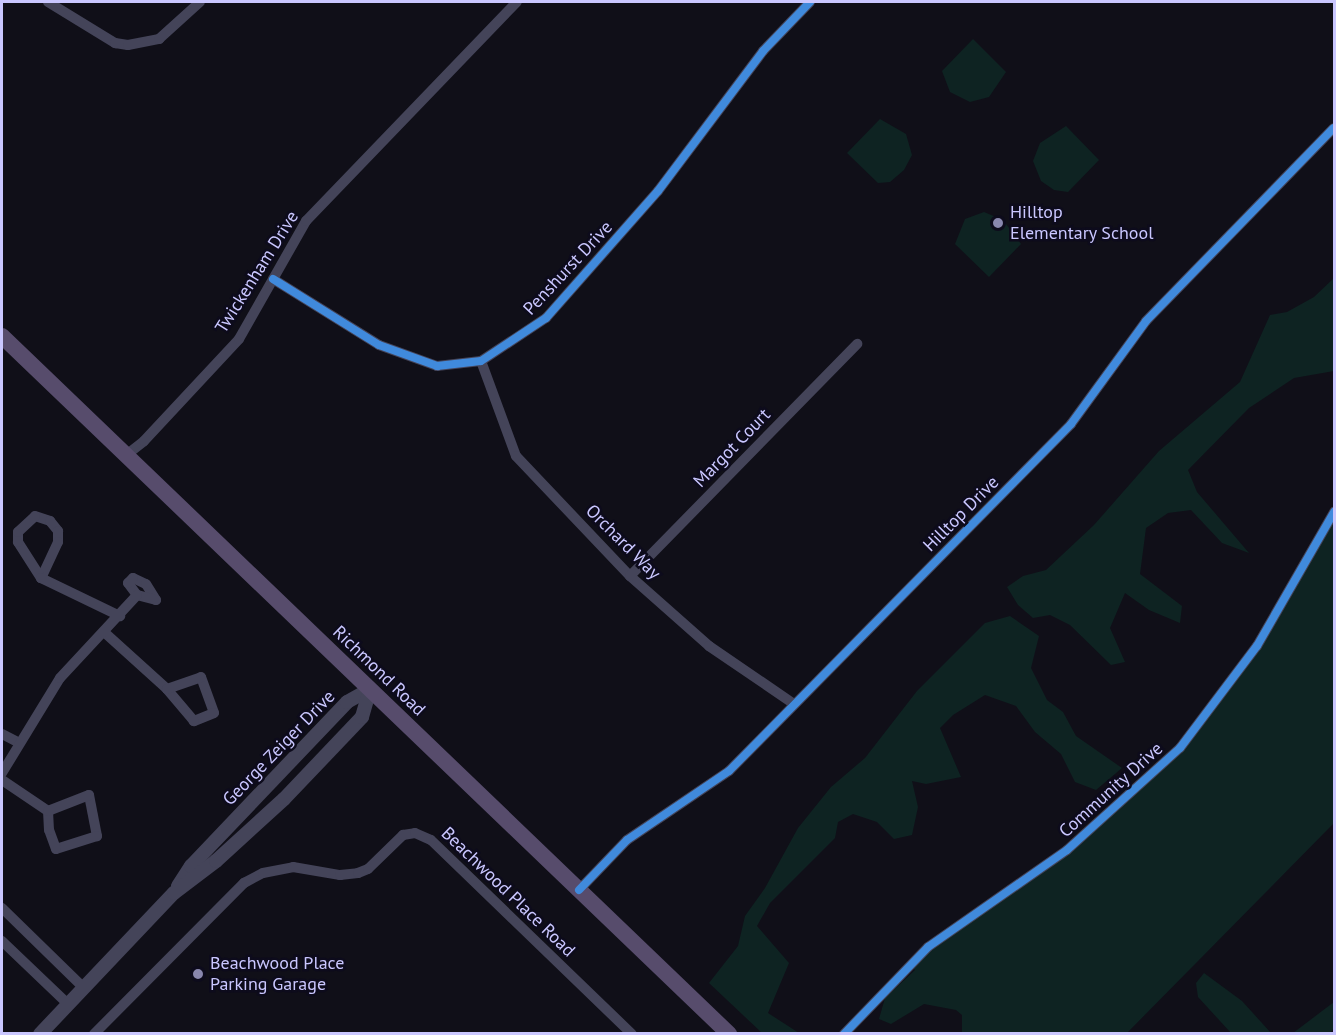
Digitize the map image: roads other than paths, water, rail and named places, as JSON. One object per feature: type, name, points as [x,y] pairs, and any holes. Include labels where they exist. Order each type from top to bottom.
[{"type":"main road","name":"Richmond Road","points":[[2,336],[729,1034]]},
{"type":"street","points":[[48,2],[115,43],[128,45],[159,39],[200,2]]},
{"type":"street","name":"Twickenham Drive","points":[[125,456],[144,441],[239,339],[306,221],[518,2]]},
{"type":"street","name":"Penshurst Drive","points":[[273,279],[379,345],[437,366],[481,361],[546,318],[658,191],[762,51],[810,2]]},
{"type":"street","name":"Hilltop Drive","points":[[579,890],[627,840],[729,771],[1071,424],[1146,321],[1335,128]]},
{"type":"street","name":"Margot Court","points":[[630,576],[857,344]]},
{"type":"street","name":"Orchard Way","points":[[481,361],[516,456],[630,576],[709,646],[794,705]]},
{"type":"street","name":"Community Drive","points":[[844,1034],[928,947],[1067,850],[1180,748],[1257,646],[1335,512]]},
{"type":"street","points":[[41,578],[56,550],[58,531],[50,521],[34,516],[18,532],[18,542],[41,578],[120,616]]},
{"type":"street","points":[[2,773],[18,742],[60,678],[137,596]]},
{"type":"street","points":[[104,632],[167,689],[194,721],[214,713],[201,677],[167,689]]},
{"type":"street","name":"George Zeiger Drive","points":[[174,893],[191,866],[347,702],[370,689]]},
{"type":"street","name":"George Zeiger Drive","points":[[40,1034],[174,893],[277,806],[362,717],[370,689]]},
{"type":"street","points":[[2,734],[18,742]]},
{"type":"street","points":[[2,780],[48,811]]},
{"type":"street","points":[[89,795],[98,836],[56,849],[49,830],[48,811],[89,795]]},
{"type":"street","name":"Beachwood Place Road","points":[[94,1034],[244,883],[263,873],[293,867],[340,875],[358,873],[369,869],[403,836],[415,833],[431,840],[632,1034]]},
{"type":"street","points":[[2,908],[84,988]]},
{"type":"street","points":[[2,941],[68,1004]]},
{"type":"place","name":"Hilltop Elementary School","points":[[998,223]]},
{"type":"place","name":"Beachwood Place Parking Garage","points":[[198,974]]}]
